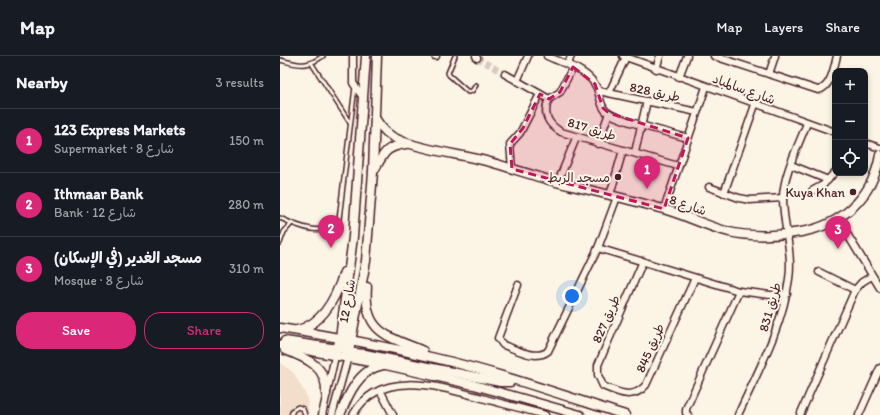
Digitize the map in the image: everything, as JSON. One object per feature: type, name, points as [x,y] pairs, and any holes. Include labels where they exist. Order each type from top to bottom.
[{"type":"street","points":[[353,56],[352,76],[355,87],[364,99]]},
{"type":"street","name":"شارع 12","points":[[347,346],[350,252],[355,210],[366,56]]},
{"type":"street","name":"شارع 12","points":[[332,415],[366,261],[373,172],[377,56]]},
{"type":"street","points":[[517,81],[528,56]]},
{"type":"street","points":[[549,56],[590,78],[599,92],[603,108],[609,113],[642,125],[688,138]]},
{"type":"street","points":[[505,74],[549,99],[560,92],[570,66],[571,56]]},
{"type":"street","points":[[656,68],[660,56]]},
{"type":"street","points":[[679,77],[687,56]]},
{"type":"street","points":[[714,56],[814,90],[822,90],[828,83],[837,56]]},
{"type":"street","points":[[768,74],[775,56]]},
{"type":"street","name":"شارع سالمباد","points":[[624,57],[638,59],[679,77],[832,131]]},
{"type":"street","name":"طريق 828","points":[[609,93],[624,57]]},
{"type":"street","points":[[664,209],[706,87]]},
{"type":"street","name":"طريق 828","points":[[599,92],[697,112]]},
{"type":"street","points":[[512,169],[510,144],[520,133],[540,94]]},
{"type":"street","name":"طريق 817","points":[[549,99],[545,112],[550,123],[561,132],[576,138],[635,152],[678,166]]},
{"type":"street","points":[[635,152],[647,101]]},
{"type":"street","points":[[724,193],[755,105]]},
{"type":"street","points":[[598,144],[609,113]]},
{"type":"street","name":"شارع 8","points":[[374,118],[387,133],[408,143],[468,156],[558,182],[664,209],[729,232],[757,235],[787,234],[813,229],[838,219],[854,208],[873,182],[879,165],[880,155]]},
{"type":"street","name":"طريق 831","points":[[738,415],[780,321],[787,294],[790,260],[783,198],[791,165],[807,123]]},
{"type":"street","points":[[558,182],[576,138]]},
{"type":"street","name":"شارع 8","points":[[373,172],[384,152],[389,148],[408,143]]},
{"type":"street","points":[[868,144],[880,148]]},
{"type":"street","points":[[518,285],[498,338],[503,345],[536,355],[543,355],[548,352],[598,248],[614,196],[623,150]]},
{"type":"street","points":[[791,165],[828,180]]},
{"type":"street","points":[[812,191],[832,175]]},
{"type":"street","points":[[709,187],[750,200],[783,198]]},
{"type":"street","points":[[347,346],[358,221],[355,210]]},
{"type":"street","points":[[838,219],[880,287]]},
{"type":"street","points":[[598,248],[739,291],[770,295],[787,294]]},
{"type":"street","points":[[296,330],[313,323],[328,307],[343,276],[350,252]]},
{"type":"street","points":[[366,261],[368,268],[366,302],[370,321],[386,336],[436,358]]},
{"type":"street","name":"طريق 827","points":[[603,386],[598,375],[600,361],[643,262]]},
{"type":"street","points":[[819,272],[855,290]]},
{"type":"street","points":[[800,415],[855,290],[862,282],[872,276]]},
{"type":"street","name":"طريق 845","points":[[603,386],[627,395],[636,393],[646,386],[695,278]]},
{"type":"street","points":[[688,415],[686,413],[686,409],[739,291]]},
{"type":"street","name":"شارع 12","points":[[280,328],[296,330],[347,346],[386,365],[474,385],[580,415]]},
{"type":"street","points":[[280,340],[336,352],[347,346]]},
{"type":"street","points":[[280,347],[336,352],[347,346],[500,382],[523,383]]},
{"type":"street","name":"شارع 12","points":[[347,346],[436,358],[625,415]]},
{"type":"street","points":[[280,347],[302,357],[319,368],[325,378],[326,394]]},
{"type":"street","points":[[322,415],[336,352]]},
{"type":"street","points":[[340,415],[364,373],[373,368],[386,365]]},
{"type":"street","points":[[859,415],[880,368]]},
{"type":"street","points":[[353,415],[364,400],[380,390],[407,385],[434,386],[545,415]]},
{"type":"street","points":[[380,390],[393,415]]},
{"type":"lane","points":[[280,60],[293,63],[312,64],[323,56]]},
{"type":"lane","points":[[455,56],[448,73],[449,75],[468,92],[472,91],[476,85]]},
{"type":"lane","points":[[312,64],[350,123]]},
{"type":"lane","points":[[280,218],[291,224],[327,230],[336,224],[339,219],[355,87]]},
{"type":"lane","points":[[280,243],[284,232],[291,224]]},
{"type":"lane","points":[[291,415],[293,410],[298,408],[303,409],[305,415]]},
{"type":"highlighted area","points":[[573,67],[595,84],[603,108],[609,113],[688,138],[664,209],[512,169],[510,144],[523,128],[540,94],[549,99],[560,92]]},
{"type":"shaded area","points":[[280,363],[293,372],[307,397],[309,415],[280,415]]},
{"type":"tunnel","points":[[477,58],[505,74]]},
{"type":"place","name":"مسجد الربط","points":[[618,177]]},
{"type":"place","name":"123 Express Markets","points":[[647,189]]},
{"type":"place","name":"Kuya Khan","points":[[853,192]]},
{"type":"place","name":"Ithmaar Bank","points":[[331,248]]},
{"type":"place","name":"مسجد الغدير (في الإسكان)","points":[[838,249]]}]
